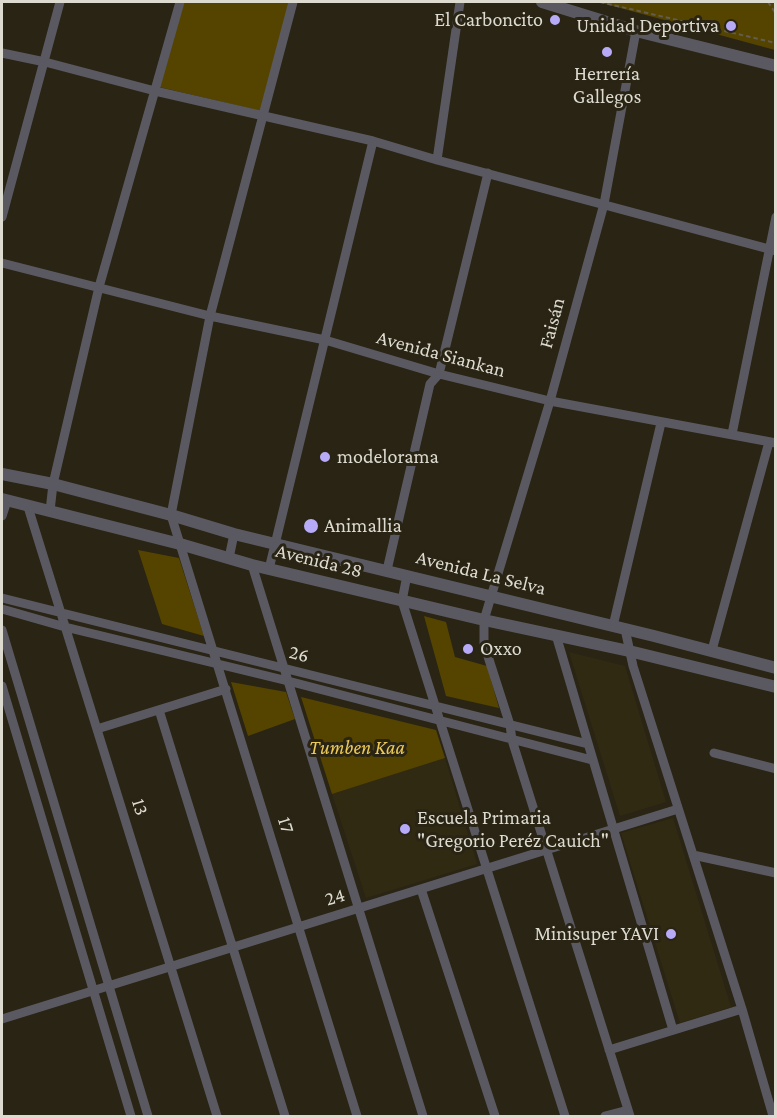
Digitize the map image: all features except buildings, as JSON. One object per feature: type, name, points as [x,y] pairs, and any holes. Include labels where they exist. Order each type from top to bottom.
[{"type":"street","points":[[2,218],[60,2]]},
{"type":"street","points":[[50,511],[53,484],[99,287],[180,2]]},
{"type":"street","points":[[171,515],[210,316],[293,2]]},
{"type":"street","points":[[437,160],[460,2]]},
{"type":"street","points":[[542,2],[636,31],[776,66]]},
{"type":"street","name":"Faisán","points":[[484,620],[550,401],[604,204],[636,31]]},
{"type":"street","points":[[2,52],[155,91],[373,141],[772,250]]},
{"type":"street","points":[[269,569],[373,141]]},
{"type":"street","points":[[387,570],[430,384],[439,374],[488,173]]},
{"type":"street","points":[[732,434],[772,250],[776,216]]},
{"type":"street","name":"Avenida Siankan","points":[[2,263],[210,316],[325,340],[439,374],[550,401],[772,443]]},
{"type":"street","points":[[661,423],[619,628],[629,651],[742,1009],[773,1116]]},
{"type":"street","points":[[712,650],[772,443]]},
{"type":"street","name":"Avenida La Selva","points":[[2,474],[53,484],[234,534],[712,650],[776,668]]},
{"type":"street","points":[[2,516],[4,500]]},
{"type":"street","name":"Avenida 28","points":[[4,500],[180,543],[252,565],[484,620],[629,651]]},
{"type":"street","name":"13","points":[[28,507],[217,1116]]},
{"type":"street","name":"17","points":[[171,515],[357,1116]]},
{"type":"street","points":[[229,558],[234,534]]},
{"type":"street","points":[[252,565],[423,1116]]},
{"type":"street","points":[[407,575],[402,601],[565,1116]]},
{"type":"street","name":"26","points":[[2,598],[588,744]]},
{"type":"street","points":[[2,609],[65,627],[288,681],[592,760]]},
{"type":"street","points":[[484,620],[484,644],[510,725],[512,740],[629,1113],[604,1116]]},
{"type":"street","points":[[2,630],[148,1116]]},
{"type":"street","points":[[556,635],[673,1030]]},
{"type":"street","points":[[629,651],[776,687]]},
{"type":"street","points":[[2,686],[131,1116]]},
{"type":"street","points":[[97,729],[226,689]]},
{"type":"street","points":[[159,710],[285,1116]]},
{"type":"street","points":[[714,753],[776,769]]},
{"type":"street","name":"24","points":[[2,1018],[678,809]]},
{"type":"street","points":[[693,855],[776,873]]},
{"type":"street","points":[[421,889],[495,1116]]},
{"type":"street","points":[[609,1050],[742,1009]]},
{"type":"path","points":[[600,2],[776,43]]},
{"type":"path","points":[[768,2],[776,14]]},
{"type":"shaded area","points":[[569,652],[625,666],[666,802],[620,816]]},
{"type":"shaded area","name":"Escuela Primaria \"Gregorio Peréz Cauich\"","points":[[445,758],[477,864],[366,898],[332,794]]},
{"type":"shaded area","points":[[673,818],[731,1007],[680,1023],[621,833]]},
{"type":"green space","points":[[184,2],[292,2],[261,111],[159,87]]},
{"type":"green space","name":"Unidad Deportiva","points":[[598,2],[775,2],[775,50]]},
{"type":"green space","points":[[138,550],[179,558],[204,636],[162,624]]},
{"type":"green space","points":[[424,616],[446,622],[455,657],[487,666],[499,708],[446,696]]},
{"type":"green space","points":[[231,682],[286,692],[295,719],[248,736]]},
{"type":"green space","name":"Tumben Kaa","points":[[301,697],[436,730],[445,758],[332,794]]},
{"type":"place","name":"El Carboncito","points":[[555,20]]},
{"type":"place","name":"Unidad Deportiva","points":[[731,26]]},
{"type":"place","name":"Herrería Gallegos","points":[[607,52]]},
{"type":"place","name":"modelorama","points":[[325,457]]},
{"type":"place","name":"Animallia","points":[[311,526]]},
{"type":"place","name":"Oxxo","points":[[468,649]]},
{"type":"place","name":"Escuela Primaria \"Gregorio Peréz Cauich\"","points":[[405,829]]},
{"type":"place","name":"Minisuper YAVI","points":[[671,934]]}]
